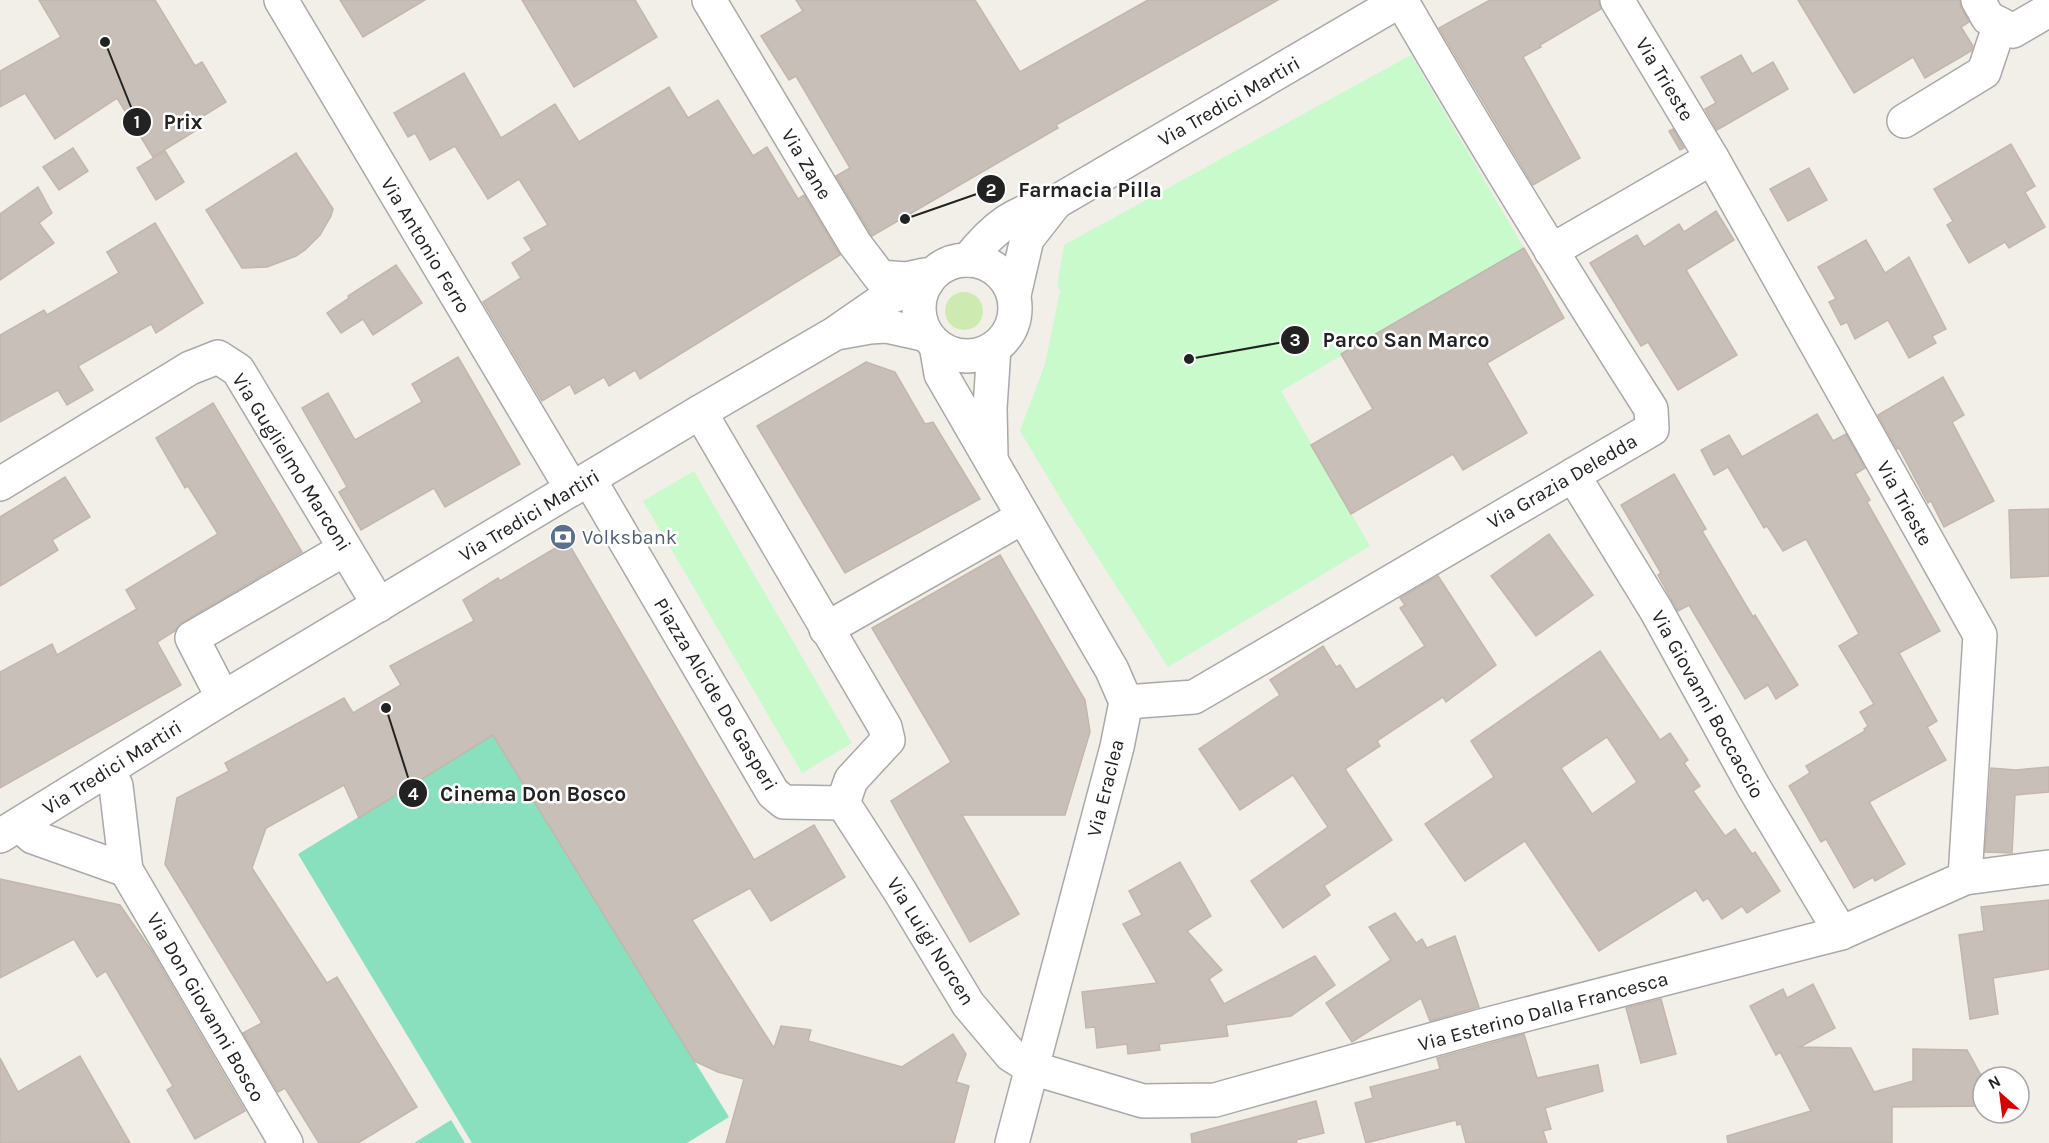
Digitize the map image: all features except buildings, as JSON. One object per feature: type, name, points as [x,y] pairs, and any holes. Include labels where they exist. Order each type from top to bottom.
[{"type":"street","name":"Via Antonio Ferro","points":[[280,0],[580,484]]},
{"type":"street","name":"Via Zane","points":[[709,0],[855,244],[880,277],[931,278]]},
{"type":"street","name":"Via Tredici Martiri","points":[[968,260],[985,239],[1015,216],[1033,207],[1056,202],[1401,0]]},
{"type":"street","name":"Via Grazia Deledda","points":[[1126,702],[1194,697],[1652,429],[1651,409],[1457,98],[1401,0]]},
{"type":"street","name":"Via Trieste","points":[[1617,0],[1712,158],[1980,635],[1965,878]]},
{"type":"street","points":[[1978,0],[1988,18],[2013,31],[2049,10]]},
{"type":"street","points":[[1904,121],[1984,72],[2000,24]]},
{"type":"street","points":[[1551,251],[1712,158]]},
{"type":"street","name":"Via Tredici Martiri","points":[[1014,295],[1028,239],[1056,202]]},
{"type":"street","points":[[931,340],[948,352],[961,356],[977,356],[994,348],[1003,341],[1014,319],[1016,305],[1009,284],[992,267],[981,262],[968,260],[950,264],[931,278],[922,292],[919,307],[921,322],[931,340],[941,374],[1112,670],[1126,702]]},
{"type":"street","name":"Via Tredici Martiri","points":[[10,830],[223,698],[834,334],[883,300],[931,278]]},
{"type":"street","name":"Via Tredici Martiri","points":[[834,334],[886,326],[931,340]]},
{"type":"street","points":[[991,458],[990,408],[994,348]]},
{"type":"street","name":"Via Guglielmo Marconi","points":[[0,484],[190,368],[218,357],[238,370],[379,605]]},
{"type":"street","points":[[700,412],[885,727],[888,740],[851,780],[843,802]]},
{"type":"street","name":"Via Giovanni Boccaccio","points":[[1573,475],[1656,610],[1753,786],[1841,933]]},
{"type":"street","name":"Piazza Alcide De Gasperi","points":[[580,484],[773,794],[784,802],[843,802]]},
{"type":"street","points":[[826,629],[1023,517]]},
{"type":"street","points":[[223,698],[192,638],[345,549]]},
{"type":"street","name":"Via Eraclea","points":[[1012,1143],[1117,747],[1126,702]]},
{"type":"street","name":"Via Don Giovanni Bosco","points":[[110,770],[116,786],[126,870],[286,1143]]},
{"type":"street","name":"Via Luigi Norcen","points":[[843,802],[968,1004],[1011,1055],[1032,1068]]},
{"type":"street","points":[[10,830],[126,870]]},
{"type":"street","name":"Via Esterino Dalla Francesca","points":[[1032,1068],[1143,1101],[1215,1100],[1485,1025],[1841,933],[1965,878],[2049,867]]},
{"type":"green space","points":[[1411,55],[1524,248],[1281,391],[1370,546],[1168,667],[1020,431],[1045,364],[1060,291],[1057,286],[1064,245]]},
{"type":"green space","points":[[964,292],[971,293],[977,298],[982,304],[982,318],[977,324],[971,329],[964,330],[957,329],[951,324],[946,318],[945,311],[946,304],[951,298],[957,293]]},
{"type":"green space","points":[[694,471],[852,743],[802,773],[643,501]]},
{"type":"green space","points":[[493,735],[729,1117],[687,1143],[472,1143],[298,854]]},
{"type":"green space","points":[[451,1120],[465,1143],[414,1143]]},
{"type":"place","name":"Prix","points":[[105,42]]},
{"type":"place","name":"Farmacia Pilla","points":[[905,219]]},
{"type":"place","name":"Parco San Marco","points":[[1189,359]]},
{"type":"place","name":"Volksbank","points":[[563,537]]},
{"type":"place","name":"Cinema Don Bosco","points":[[386,708]]}]
